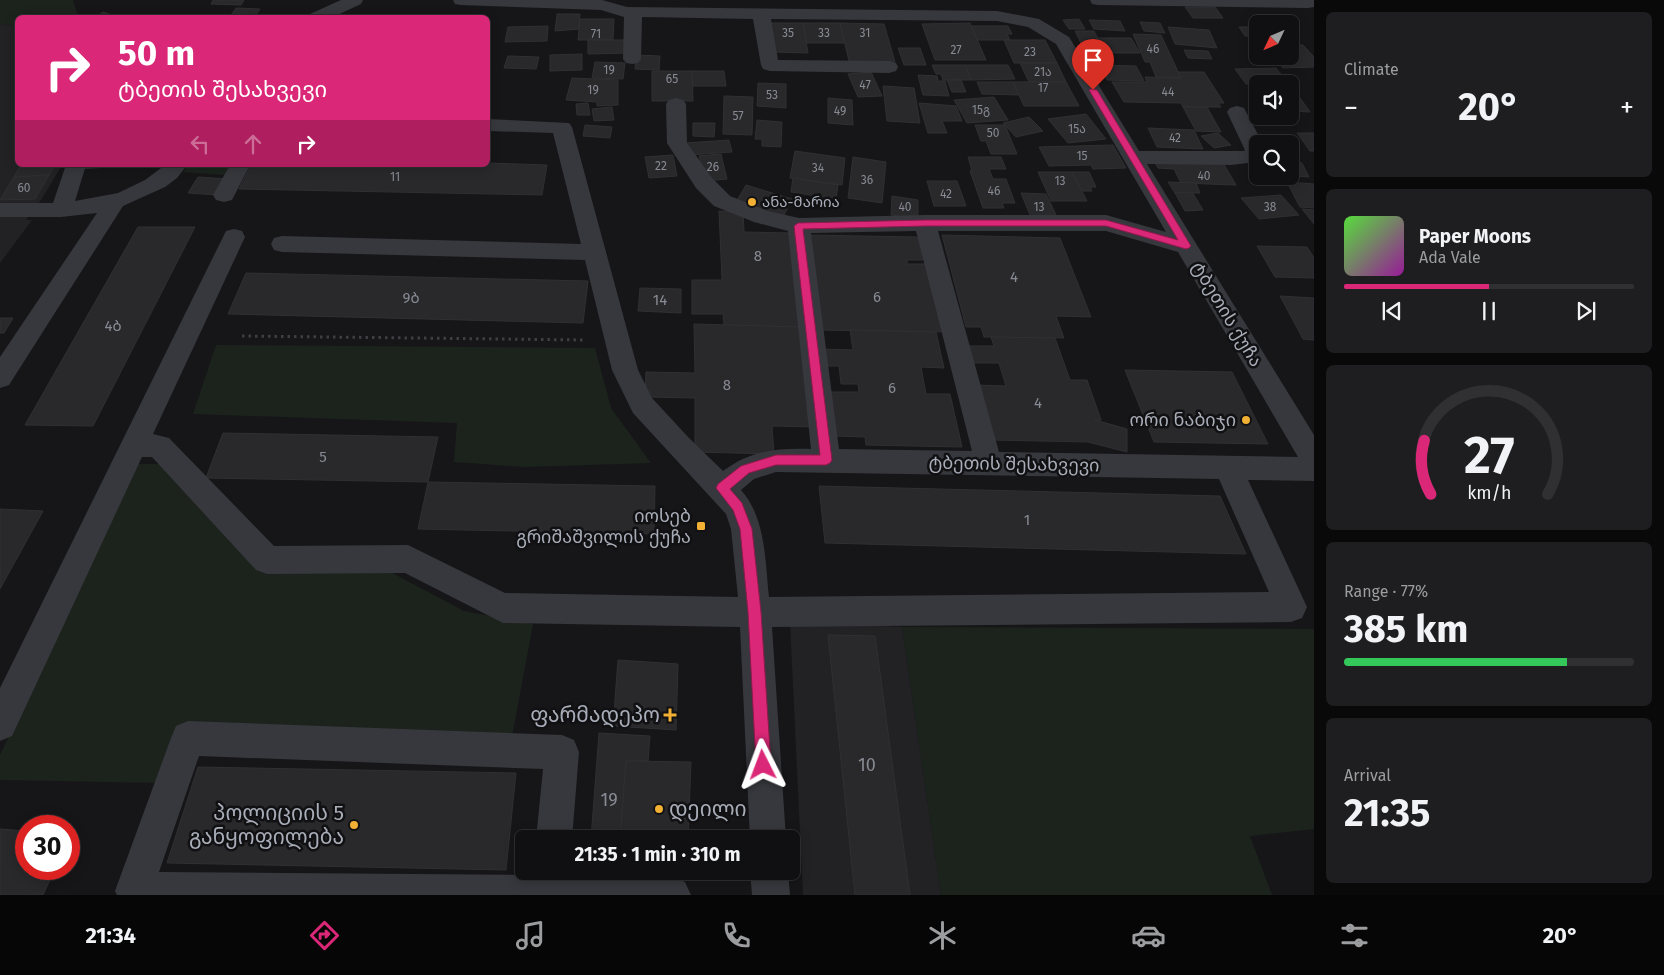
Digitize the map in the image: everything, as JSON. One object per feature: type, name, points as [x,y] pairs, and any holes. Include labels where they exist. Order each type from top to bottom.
[{"type":"street","points":[[322,15],[355,0]]},
{"type":"street","points":[[461,0],[601,3],[633,12],[761,14],[919,7]]},
{"type":"street","points":[[1098,0],[1231,1],[1309,4]]},
{"type":"street","name":"ტბეთის ქუჩა","points":[[919,7],[997,16],[1033,23],[1063,41],[1314,459]]},
{"type":"street","points":[[632,59],[633,12]]},
{"type":"street","points":[[761,14],[770,65],[889,67]]},
{"type":"street","points":[[676,104],[677,143],[704,183],[722,201],[762,217],[798,226],[925,223],[1106,223],[1186,246]]},
{"type":"street","points":[[1132,157],[1249,157],[1256,151],[1237,112]]},
{"type":"street","points":[[490,125],[562,127],[625,370],[642,405],[738,507],[746,529],[755,612],[767,830]]},
{"type":"street","points":[[51,210],[75,167]]},
{"type":"street","points":[[0,210],[88,209],[115,202],[154,185],[175,167]]},
{"type":"street","points":[[224,195],[239,167]]},
{"type":"street","points":[[0,378],[115,202]]},
{"type":"street","points":[[925,223],[988,465]]},
{"type":"street","points":[[798,226],[826,460]]},
{"type":"street","points":[[0,724],[234,238]]},
{"type":"street","points":[[282,244],[594,252]]},
{"type":"street","points":[[134,446],[159,446],[267,560],[408,559],[503,608],[755,612],[1291,607],[1228,468]]},
{"type":"street","name":"ტბეთის შესახვევი","points":[[722,488],[745,470],[776,460],[1314,469]]},
{"type":"street","points":[[555,830],[562,752],[188,738],[134,891],[550,882],[672,895]]},
{"type":"street","points":[[770,880],[771,895]]},
{"type":"path","points":[[242,336],[617,340]]},
{"type":"shaded area","points":[[0,0],[73,0],[77,15],[15,15],[15,27],[0,24]]},
{"type":"shaded area","points":[[0,24],[15,27],[15,167],[61,167],[41,200],[26,220],[32,220],[0,263]]},
{"type":"shaded area","points":[[187,167],[229,167],[225,175],[183,172]]},
{"type":"shaded area","points":[[216,345],[595,348],[611,408],[651,463],[525,467],[454,462],[457,423],[193,414]]},
{"type":"shaded area","points":[[137,464],[160,464],[256,567],[381,567],[464,611],[533,624],[512,737],[185,725],[164,783],[0,780],[0,755]]},
{"type":"shaded area","points":[[790,622],[902,627],[941,895],[803,895]]},
{"type":"shaded area","points":[[902,627],[1314,629],[1314,829],[1250,836],[1272,895],[941,895]]},
{"type":"building","points":[[213,0],[244,0],[241,5],[211,4]]},
{"type":"building","points":[[1185,7],[1215,7],[1223,18],[1193,18]]},
{"type":"building","points":[[236,8],[260,9],[256,15],[231,15]]},
{"type":"building","points":[[103,12],[112,15],[99,15]]},
{"type":"building","points":[[557,14],[580,14],[579,29],[555,31]]},
{"type":"building","points":[[580,19],[614,19],[613,40],[578,40]]},
{"type":"building","points":[[1079,19],[1085,29],[1069,29],[1063,20]]},
{"type":"building","points":[[1089,20],[1120,21],[1125,31],[1094,29]]},
{"type":"building","points":[[1140,22],[1160,23],[1165,33],[1144,31]]},
{"type":"building","points":[[769,23],[803,23],[808,53],[773,52]]},
{"type":"building","points":[[803,23],[840,23],[845,43],[807,43]]},
{"type":"building","points":[[840,23],[884,24],[895,62],[849,61]]},
{"type":"building","points":[[970,23],[986,60],[935,60],[922,24]]},
{"type":"building","points":[[548,26],[547,41],[505,42],[508,27]]},
{"type":"building","points":[[971,26],[1008,26],[1012,34],[1007,34],[1010,40],[977,40]]},
{"type":"building","points":[[1168,27],[1209,30],[1217,48],[1175,44]]},
{"type":"building","points":[[1239,27],[1249,27],[1249,36],[1245,36]]},
{"type":"building","points":[[1075,31],[1094,31],[1105,53],[1109,53],[1113,59],[1089,59]]},
{"type":"building","points":[[1133,34],[1161,35],[1181,78],[1156,77],[1150,62],[1145,62]]},
{"type":"building","points":[[1097,38],[1131,38],[1140,53],[1105,53]]},
{"type":"building","points":[[588,40],[627,40],[627,53],[588,54]]},
{"type":"building","points":[[1004,40],[1045,40],[1057,63],[1014,63]]},
{"type":"building","points":[[1299,45],[1303,45],[1314,57],[1314,67],[1283,68],[1280,65],[1299,65]]},
{"type":"building","points":[[898,48],[920,48],[926,65],[904,65]]},
{"type":"building","points":[[1184,50],[1208,51],[1212,59],[1188,58]]},
{"type":"building","points":[[582,54],[582,70],[550,71],[550,55]]},
{"type":"building","points":[[636,55],[660,56],[659,70],[635,69]]},
{"type":"building","points":[[508,56],[539,57],[536,69],[504,68]]},
{"type":"building","points":[[595,62],[625,63],[623,79],[592,78]]},
{"type":"building","points":[[1020,63],[1057,63],[1066,82],[1029,82]]},
{"type":"building","points":[[932,65],[965,65],[971,80],[943,80],[941,74],[936,74]]},
{"type":"building","points":[[965,65],[1008,65],[1015,79],[971,80]]},
{"type":"building","points":[[1100,65],[1136,66],[1144,81],[1107,80]]},
{"type":"building","points":[[1276,68],[1282,75],[1249,75],[1249,84],[1246,84],[1235,69]]},
{"type":"building","points":[[652,71],[692,71],[693,101],[652,101]]},
{"type":"building","points":[[692,71],[724,71],[726,86],[693,86]]},
{"type":"building","points":[[871,72],[882,96],[858,97],[848,74]]},
{"type":"building","points":[[1178,72],[1204,72],[1224,103],[1218,103],[1221,107],[1183,107],[1181,103],[1124,102],[1112,82],[1147,82],[1145,77],[1181,78]]},
{"type":"building","points":[[918,75],[937,76],[938,81],[945,81],[949,96],[923,95]]},
{"type":"building","points":[[572,78],[618,80],[618,105],[597,106],[597,102],[566,100]]},
{"type":"building","points":[[947,80],[961,80],[966,92],[952,92]]},
{"type":"building","points":[[977,82],[1013,82],[1019,95],[982,94]]},
{"type":"building","points":[[1013,82],[1066,82],[1079,106],[1024,106]]},
{"type":"building","points":[[758,83],[786,84],[786,108],[757,106]]},
{"type":"building","points":[[883,86],[914,88],[920,123],[887,121]]},
{"type":"building","points":[[724,96],[753,97],[752,135],[723,134]]},
{"type":"building","points":[[1299,96],[1310,112],[1299,111]]},
{"type":"building","points":[[994,97],[1008,120],[967,123],[954,100]]},
{"type":"building","points":[[828,98],[852,100],[853,125],[828,123]]},
{"type":"building","points":[[588,103],[590,115],[577,115],[576,104]]},
{"type":"building","points":[[919,103],[956,106],[962,121],[942,121],[947,133],[928,133]]},
{"type":"building","points":[[612,107],[614,120],[594,121],[592,109]]},
{"type":"building","points":[[1183,107],[1207,107],[1221,132],[1196,131]]},
{"type":"building","points":[[1086,114],[1106,139],[1068,143],[1048,119]]},
{"type":"building","points":[[1029,117],[1043,131],[1016,137],[1003,123]]},
{"type":"building","points":[[757,120],[782,122],[781,147],[762,146],[762,139],[755,139]]},
{"type":"building","points":[[693,123],[715,123],[714,137],[693,136]]},
{"type":"building","points":[[585,125],[612,127],[610,138],[583,136]]},
{"type":"building","points":[[975,125],[1005,125],[1017,154],[991,154],[986,141],[981,141]]},
{"type":"building","points":[[1148,128],[1194,130],[1203,149],[1157,147]]},
{"type":"building","points":[[1218,133],[1231,145],[1214,148],[1201,136]]},
{"type":"building","points":[[1297,133],[1314,133],[1314,151],[1310,151]]},
{"type":"building","points":[[729,140],[732,152],[689,155],[686,143]]},
{"type":"building","points":[[1113,145],[1126,168],[1093,169],[1091,165],[1049,166],[1039,147]]},
{"type":"building","points":[[795,151],[845,158],[842,185],[790,178]]},
{"type":"building","points":[[721,154],[727,179],[705,181],[699,156]]},
{"type":"building","points":[[673,155],[677,176],[649,178],[645,157]]},
{"type":"building","points":[[853,157],[886,162],[882,203],[848,198]]},
{"type":"building","points":[[968,157],[1001,157],[1006,169],[989,169],[993,179],[1006,179],[1015,203],[1002,203],[1004,208],[983,208],[970,171],[972,171]]},
{"type":"building","points":[[1153,159],[1222,161],[1236,185],[1181,183],[1174,169],[1158,168]]},
{"type":"building","points":[[1299,162],[1302,163],[1309,177],[1299,176]]},
{"type":"building","points":[[490,163],[547,165],[542,195],[239,189],[250,167],[490,167]]},
{"type":"building","points":[[20,167],[54,167],[49,175],[14,177]]},
{"type":"building","points":[[79,167],[109,167],[78,169]]},
{"type":"building","points":[[1038,172],[1072,172],[1087,201],[1051,201]]},
{"type":"building","points":[[1072,172],[1089,172],[1096,187],[1090,187],[1092,191],[1082,191]]},
{"type":"building","points":[[49,175],[35,199],[0,200],[14,177]]},
{"type":"building","points":[[198,177],[229,179],[219,195],[188,193]]},
{"type":"building","points":[[793,178],[838,185],[836,199],[791,192]]},
{"type":"building","points":[[927,181],[957,181],[966,206],[934,206]]},
{"type":"building","points":[[1168,182],[1196,183],[1200,193],[1175,193]]},
{"type":"building","points":[[1299,183],[1314,184],[1314,208],[1300,207],[1289,185],[1299,185]]},
{"type":"building","points":[[746,185],[792,199],[783,217],[736,202]]},
{"type":"building","points":[[1192,192],[1203,210],[1185,211],[1175,193]]},
{"type":"building","points":[[1021,193],[1046,194],[1058,219],[1032,220]]},
{"type":"building","points":[[1281,195],[1299,215],[1259,219],[1241,198]]},
{"type":"building","points":[[892,196],[918,200],[918,219],[891,215]]},
{"type":"building","points":[[1302,209],[1314,210],[1314,224]]},
{"type":"building","points":[[719,211],[743,212],[744,232],[792,233],[802,327],[724,325],[723,314],[692,314],[692,280],[722,280]]},
{"type":"building","points":[[138,227],[195,227],[93,426],[25,425]]},
{"type":"building","points":[[807,235],[917,237],[923,260],[907,260],[907,264],[932,264],[949,332],[819,330]]},
{"type":"building","points":[[942,235],[1060,238],[1091,317],[1056,316],[1064,338],[984,337],[981,327],[966,327]]},
{"type":"building","points":[[1257,246],[1307,247],[1314,258],[1314,278],[1275,277]]},
{"type":"building","points":[[246,273],[588,281],[583,323],[228,314]]},
{"type":"building","points":[[640,288],[681,289],[681,313],[638,311]]},
{"type":"building","points":[[1280,296],[1314,298],[1314,340],[1303,339]]},
{"type":"building","points":[[0,318],[13,318],[4,333],[0,333]]},
{"type":"building","points":[[694,324],[802,327],[813,427],[772,426],[774,454],[695,452],[695,398],[645,397],[646,372],[695,373]]},
{"type":"building","points":[[850,330],[936,332],[944,368],[921,367],[926,394],[950,394],[962,447],[866,445],[865,437],[836,436],[830,392],[859,392],[858,384],[841,384],[839,366],[823,366],[821,349],[853,350]]},
{"type":"building","points":[[991,337],[1055,338],[1070,380],[1087,380],[1101,420],[1095,420],[1127,429],[1127,452],[1088,442],[991,440],[976,385],[1006,386],[999,363],[974,363],[969,346],[994,346]]},
{"type":"building","points":[[1125,370],[1232,372],[1268,444],[1154,442]]},
{"type":"building","points":[[223,433],[438,437],[428,482],[206,478]]},
{"type":"building","points":[[428,482],[655,486],[654,534],[418,529]]},
{"type":"building","points":[[819,486],[1220,496],[1246,554],[825,543]]},
{"type":"building","points":[[0,509],[43,511],[0,589]]},
{"type":"building","points":[[828,635],[875,636],[910,895],[855,895]]},
{"type":"building","points":[[618,660],[678,664],[676,730],[613,726]]},
{"type":"building","points":[[599,733],[650,736],[648,761],[626,761],[621,830],[592,830]]},
{"type":"building","points":[[626,761],[691,762],[688,830],[621,830]]},
{"type":"building","points":[[198,767],[516,773],[506,870],[167,863]]},
{"type":"building","points":[[0,829],[15,830],[15,880],[50,880],[43,895],[0,895]]},
{"type":"place","name":"ანა-მარია","points":[[752,202]]},
{"type":"place","name":"ორი ნაბიჯი","points":[[1246,420]]},
{"type":"place","name":"იოსებ გრიშაშვილის ქუჩა","points":[[701,526]]},
{"type":"place","name":"ფარმადეპო","points":[[670,715]]},
{"type":"place","name":"დეილი","points":[[659,809]]},
{"type":"place","name":"პოლიციის 5 განყოფილება","points":[[354,825]]},
{"type":"route","points":[[763,765],[755,612],[746,529],[738,507],[722,488],[745,470],[776,460],[826,460],[798,226],[925,223],[1106,223],[1186,246],[1093,90]]}]
